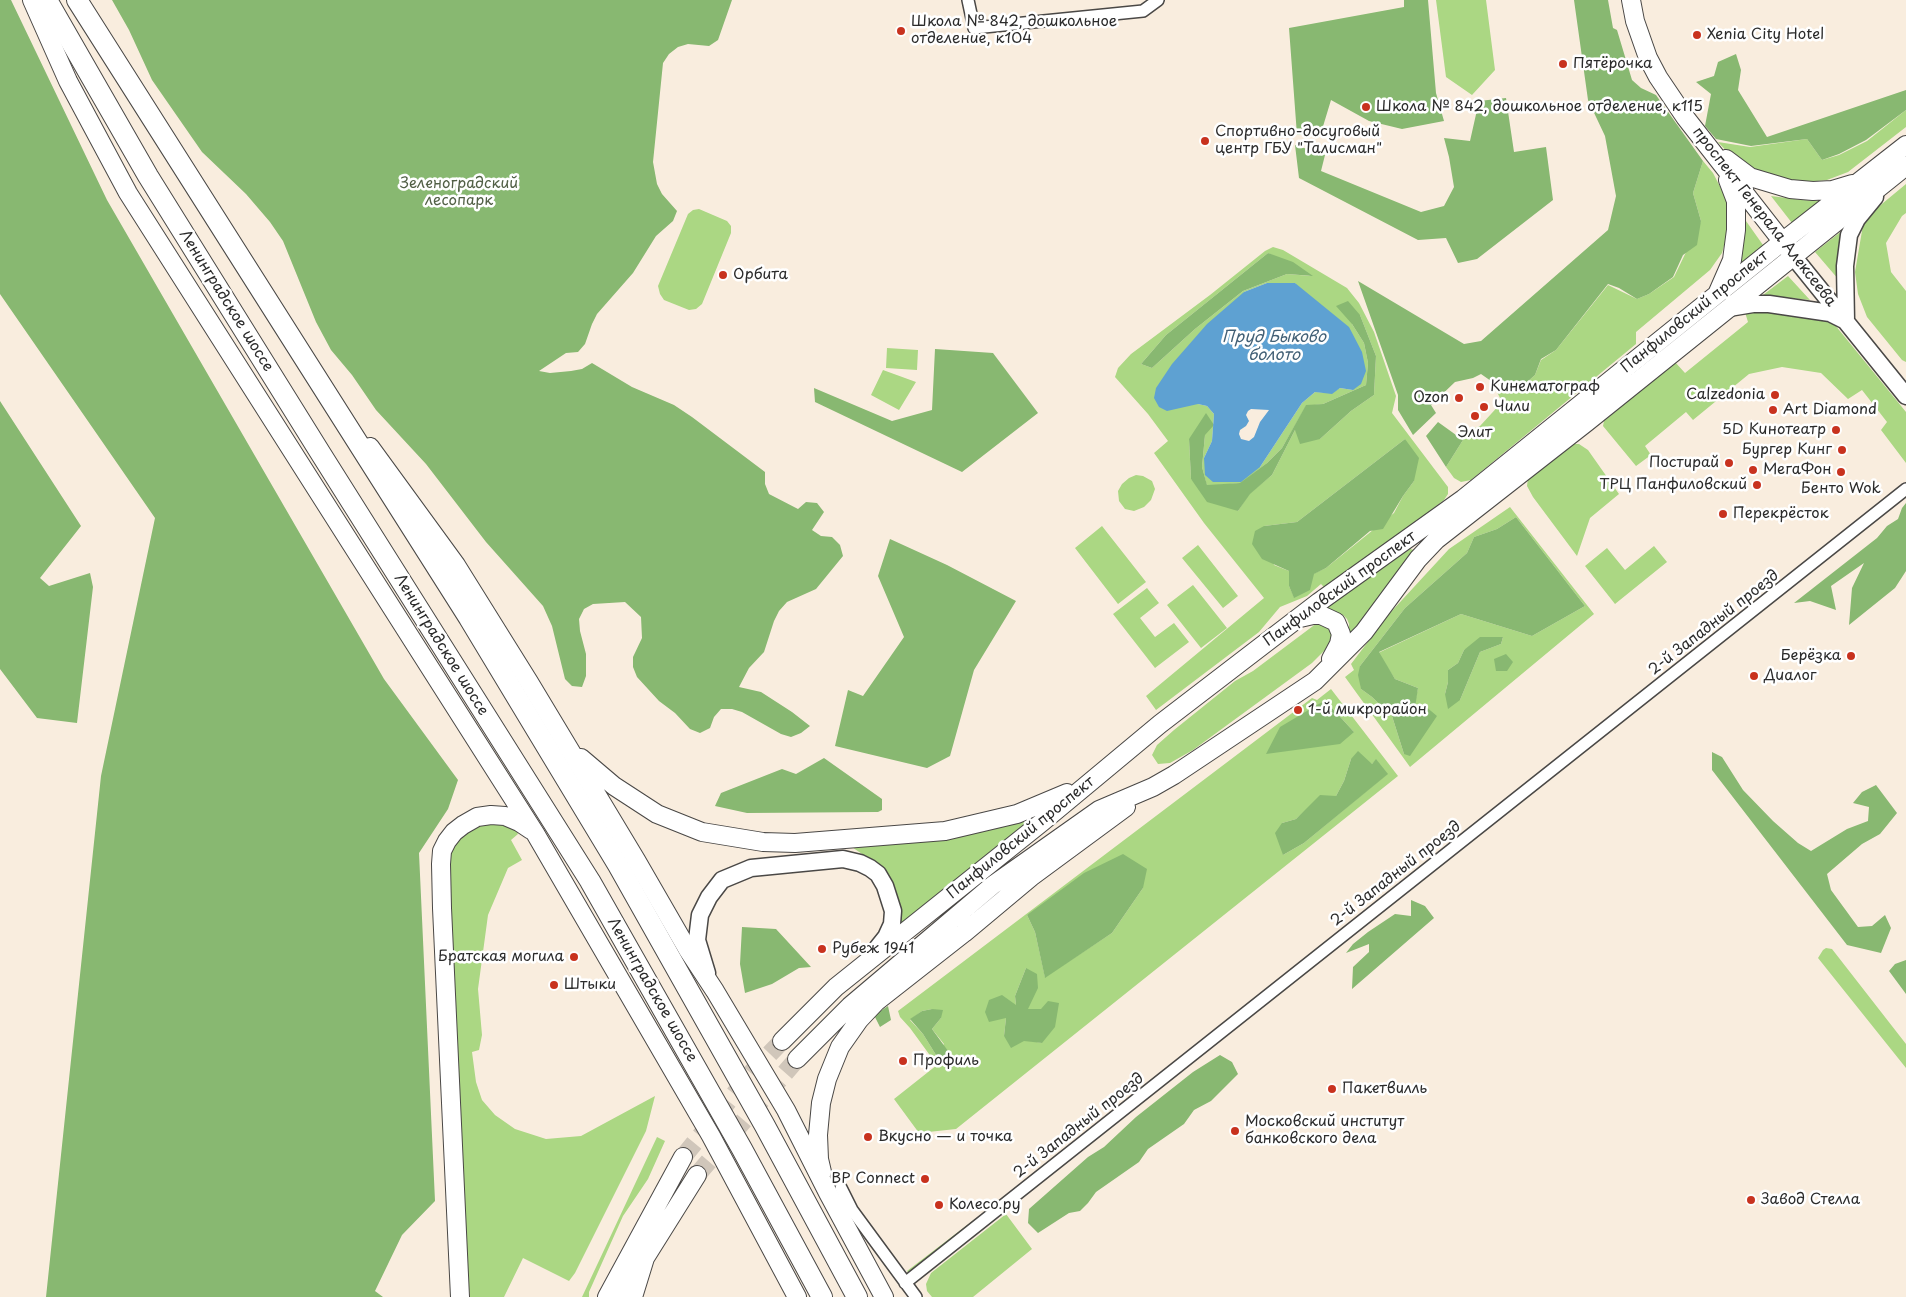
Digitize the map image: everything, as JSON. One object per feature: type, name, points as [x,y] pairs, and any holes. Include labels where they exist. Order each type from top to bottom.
[{"type":"highway","name":"Ленинградское шоссе","points":[[47,0],[154,184],[321,454],[590,880],[742,1149],[822,1297]]},
{"type":"highway","name":"Ленинградское шоссе","points":[[77,0],[469,618],[618,866],[765,1126],[857,1297]]},
{"type":"main road","name":"Ленинградское шоссе","points":[[32,0],[68,82],[128,193],[535,833],[711,1136],[797,1297]]},
{"type":"main road","name":"проспект Генерала Алексеева","points":[[1631,0],[1635,20],[1648,58],[1658,77],[1685,117],[1782,242],[1906,396]]},
{"type":"main road","name":"Панфиловский проспект","points":[[782,1041],[836,987],[863,964],[1042,823],[1160,724],[1297,619],[1463,499],[1782,242],[1906,145]]},
{"type":"main road","points":[[1710,147],[1750,177],[1790,189],[1832,190],[1860,182]]},
{"type":"main road","points":[[1710,147],[1727,177],[1736,201],[1736,230],[1732,260],[1716,295]]},
{"type":"main road","points":[[1729,308],[1753,304],[1769,304],[1830,313],[1846,321],[1845,266],[1849,236],[1857,219],[1869,203],[1906,167]]},
{"type":"main road","name":"Панфиловский проспект","points":[[797,1059],[850,1006],[993,885],[1099,810],[1153,788],[1287,700],[1322,674],[1364,632],[1418,559],[1436,540],[1906,167]]},
{"type":"main road","name":"Ленинградское шоссе","points":[[316,375],[414,505],[456,565],[565,742],[688,950],[715,990],[834,1191],[884,1297]]},
{"type":"main road","points":[[1297,619],[1321,615],[1336,622],[1340,629],[1339,644],[1322,674]]},
{"type":"main road","points":[[565,742],[614,786],[657,814],[702,832],[763,842],[795,843],[936,832],[982,824],[1043,804],[1098,775]]},
{"type":"main road","points":[[834,1191],[819,1159],[818,1135],[821,1102],[830,1066],[846,1036],[876,1002],[1031,878],[1153,788]]},
{"type":"main road","points":[[460,1297],[442,908],[442,851],[454,832],[477,817],[505,816],[519,822],[535,833]]},
{"type":"main road","points":[[715,990],[703,964],[697,940],[700,915],[708,897],[722,880],[751,868],[843,860],[860,863],[878,874],[890,897],[893,911],[892,924],[886,937],[863,964]]},
{"type":"main road","points":[[607,1297],[683,1157]]},
{"type":"main road","points":[[623,1297],[645,1258],[697,1176]]},
{"type":"main road","points":[[771,1249],[785,1297]]},
{"type":"main road","points":[[633,1297],[645,1258]]},
{"type":"street","points":[[968,0],[974,28],[1143,11],[1158,0]]},
{"type":"street","name":"2-й Западный проезд","points":[[905,1282],[1906,489]]},
{"type":"street","points":[[834,1191],[852,1210],[916,1297]]},
{"type":"green space","points":[[0,0],[11,0],[107,200],[384,679],[458,780],[448,809],[419,853],[435,1201],[402,1235],[375,1291],[383,1297],[46,1297],[101,776],[155,518],[0,294]]},
{"type":"green space","name":"Зеленоградский лесопарк","points":[[112,0],[732,0],[718,40],[709,46],[688,44],[678,47],[669,54],[663,63],[653,162],[657,184],[662,194],[677,211],[673,221],[656,236],[633,273],[597,314],[585,344],[578,352],[566,353],[539,371],[550,373],[571,371],[582,369],[592,363],[632,387],[674,405],[692,417],[765,472],[765,484],[769,494],[798,509],[806,502],[817,503],[824,512],[812,530],[821,536],[832,537],[840,545],[843,556],[816,589],[787,602],[779,611],[764,652],[749,668],[739,687],[761,692],[810,726],[801,733],[791,737],[781,734],[742,712],[732,709],[721,709],[714,717],[710,728],[700,733],[690,729],[675,713],[659,701],[637,677],[633,667],[633,657],[642,638],[641,617],[625,602],[593,604],[584,609],[579,619],[586,654],[586,676],[582,687],[572,686],[565,679],[552,626],[543,606],[486,542],[426,464],[376,410],[352,375],[331,350],[316,322],[283,241],[270,222],[246,194],[202,152],[152,80],[129,30]]},
{"type":"green space","points":[[1404,0],[1428,0],[1436,93],[1444,121],[1402,129],[1369,121],[1331,100],[1321,133],[1297,135],[1289,28],[1404,7]]},
{"type":"green space","points":[[1436,0],[1486,0],[1495,70],[1472,95],[1446,77]]},
{"type":"green space","points":[[1574,0],[1608,0],[1613,28],[1617,30],[1632,80],[1641,88],[1656,95],[1703,161],[1693,193],[1701,221],[1697,245],[1683,255],[1673,277],[1649,294],[1637,299],[1619,288],[1608,284],[1556,350],[1541,359],[1535,375],[1517,391],[1491,381],[1481,374],[1455,382],[1431,405],[1436,413],[1413,435],[1398,410],[1398,395],[1358,281],[1464,344],[1481,341],[1608,230],[1616,196],[1605,136],[1588,100]]},
{"type":"green space","points":[[1736,54],[1741,70],[1738,90],[1767,137],[1906,90],[1906,110],[1866,140],[1839,154],[1822,160],[1807,139],[1751,146],[1716,139],[1705,126],[1711,94],[1696,82],[1714,76],[1718,62]]},
{"type":"green space","points":[[1506,98],[1514,152],[1546,147],[1553,200],[1477,259],[1458,263],[1446,238],[1418,240],[1299,178],[1295,145],[1325,155],[1321,171],[1421,212],[1444,206],[1454,187],[1444,138],[1470,141],[1479,101]]},
{"type":"green space","points":[[1906,110],[1906,127],[1848,172],[1827,180],[1807,182],[1770,179],[1743,169],[1718,142],[1750,147],[1807,139],[1822,160],[1839,155],[1867,141]]},
{"type":"green space","points":[[1703,161],[1713,173],[1728,202],[1729,228],[1722,253],[1710,270],[1636,332],[1636,344],[1471,480],[1461,482],[1454,478],[1446,467],[1463,440],[1457,435],[1480,426],[1502,402],[1492,382],[1517,391],[1535,375],[1541,360],[1556,350],[1608,285],[1637,299],[1649,294],[1674,277],[1701,221],[1693,193]]},
{"type":"green space","points":[[1906,184],[1906,213],[1902,216],[1886,243],[1891,272],[1906,291],[1906,362],[1902,360],[1867,317],[1858,294],[1855,272],[1863,225],[1871,213]]},
{"type":"green space","points":[[1771,196],[1802,200],[1820,201],[1792,223]]},
{"type":"green space","points":[[699,209],[727,221],[731,226],[731,233],[702,304],[696,309],[689,310],[664,300],[658,286],[688,214],[693,210]]},
{"type":"green space","points":[[1746,221],[1763,245],[1761,250],[1738,269]]},
{"type":"green space","points":[[1843,230],[1839,280],[1815,252]]},
{"type":"green space","points":[[1273,247],[1283,250],[1347,288],[1359,303],[1374,332],[1396,396],[1392,413],[1448,487],[1448,494],[1444,500],[1328,591],[1321,584],[1307,596],[1280,607],[1259,632],[1156,710],[1146,696],[1264,598],[1204,523],[1154,453],[1168,441],[1148,414],[1115,377],[1118,368],[1131,354],[1265,251]],"holes":[[[1268,253],[1311,276],[1287,274],[1243,291],[1195,329],[1152,368],[1141,364],[1166,335]],[[1267,283],[1295,283],[1353,390],[1340,388],[1331,393],[1315,392],[1302,403],[1260,467],[1204,458],[1212,441],[1214,414],[1207,406],[1198,404],[1244,292]],[[1360,315],[1376,356],[1374,395],[1351,411],[1320,439],[1295,430],[1272,475],[1249,494],[1238,511],[1191,479],[1189,439],[1205,435],[1202,467],[1207,486],[1241,483],[1267,463],[1282,448],[1306,406],[1323,404],[1366,385],[1368,363],[1364,343],[1352,324]],[[1405,439],[1414,481],[1394,513],[1326,568],[1313,574],[1294,597],[1289,586],[1289,571],[1274,565],[1264,526],[1297,522]]]},
{"type":"green space","points":[[1268,253],[1293,262],[1313,276],[1287,274],[1243,291],[1195,329],[1152,368],[1141,364],[1166,335]]},
{"type":"green space","points":[[1788,276],[1810,300],[1763,295]]},
{"type":"green space","points":[[1348,301],[1360,315],[1376,356],[1374,395],[1351,411],[1320,439],[1300,444],[1295,430],[1272,475],[1250,494],[1238,511],[1207,502],[1191,479],[1189,439],[1206,413],[1214,425],[1205,435],[1202,467],[1207,485],[1240,483],[1267,463],[1282,448],[1306,405],[1323,404],[1366,385],[1368,363],[1364,343],[1352,324],[1336,306]]},
{"type":"green space","points":[[1744,309],[1816,317],[1835,325],[1906,412],[1906,463],[1881,430],[1887,422],[1862,390],[1848,399],[1821,373],[1782,367],[1749,374],[1693,420],[1686,412],[1645,446],[1651,455],[1636,466],[1603,426],[1604,421],[1675,362],[1685,373],[1748,322]]},
{"type":"green space","points":[[887,348],[918,350],[917,370],[886,368]]},
{"type":"green space","points":[[935,349],[993,353],[1038,413],[962,472],[815,402],[814,388],[892,421],[932,410]]},
{"type":"green space","points":[[883,370],[916,382],[899,410],[871,395]]},
{"type":"green space","points":[[0,401],[81,526],[40,578],[49,586],[90,573],[93,587],[77,723],[37,718],[0,669]]},
{"type":"green space","points":[[1438,422],[1463,440],[1446,467],[1426,436]]},
{"type":"green space","points":[[1405,439],[1419,458],[1414,481],[1383,529],[1370,531],[1326,568],[1314,574],[1310,590],[1294,598],[1289,586],[1289,571],[1262,559],[1252,544],[1255,531],[1264,526],[1297,522]]},
{"type":"green space","points":[[1572,444],[1579,444],[1588,450],[1619,494],[1590,518],[1577,556],[1533,497],[1527,486],[1528,478]]},
{"type":"green space","points":[[1136,475],[1143,476],[1152,481],[1155,489],[1151,500],[1144,507],[1134,511],[1125,509],[1119,501],[1118,491],[1122,484]]},
{"type":"green space","points":[[1906,503],[1906,571],[1895,588],[1849,625],[1852,588],[1864,563],[1831,586],[1836,610],[1810,601],[1794,603],[1877,538],[1887,526],[1898,519]]},
{"type":"green space","points":[[1510,507],[1594,614],[1410,767],[1345,677],[1354,670],[1351,664],[1390,613],[1449,549]],"holes":[[[1516,517],[1585,606],[1532,636],[1461,614],[1378,653],[1395,679],[1418,688],[1404,754],[1392,716],[1361,689],[1360,666],[1405,608],[1467,553],[1474,537],[1497,529]],[[1492,637],[1503,637],[1501,644],[1480,652],[1460,700],[1445,694],[1448,670],[1458,663],[1464,650]]]},
{"type":"green space","points":[[1516,517],[1585,606],[1532,636],[1461,614],[1379,652],[1395,679],[1418,688],[1415,708],[1425,706],[1437,716],[1410,756],[1404,754],[1392,716],[1361,689],[1358,675],[1360,666],[1405,608],[1467,553],[1474,537],[1497,529]]},
{"type":"green space","points":[[1102,526],[1146,582],[1118,604],[1075,548]]},
{"type":"green space","points":[[890,539],[947,565],[1016,601],[974,670],[950,756],[927,768],[835,746],[848,690],[863,696],[904,637],[878,576]]},
{"type":"green space","points":[[1198,545],[1238,596],[1223,608],[1182,558]]},
{"type":"green space","points":[[1654,546],[1667,562],[1615,604],[1585,566],[1607,548],[1625,570]]},
{"type":"green space","points":[[1410,549],[1414,550],[1377,602],[1349,636],[1347,619],[1343,615],[1324,608]]},
{"type":"green space","points":[[1193,585],[1227,628],[1201,648],[1167,605]]},
{"type":"green space","points":[[1147,588],[1159,603],[1140,618],[1155,637],[1174,623],[1189,642],[1155,668],[1113,614]]},
{"type":"green space","points":[[1317,623],[1326,624],[1334,634],[1332,643],[1312,663],[1193,750],[1170,763],[1158,764],[1152,755],[1157,745],[1235,681],[1253,671]]},
{"type":"green space","points":[[1480,637],[1503,637],[1501,644],[1480,652],[1460,700],[1448,709],[1445,694],[1448,670],[1458,663],[1464,650]]},
{"type":"green space","points":[[1506,654],[1513,662],[1507,671],[1496,671],[1494,659]]},
{"type":"green space","points":[[1331,689],[1398,776],[956,1129],[919,1133],[894,1099],[937,1065],[900,1017],[898,1011],[1312,698],[1317,700]],"holes":[[[1322,702],[1333,709],[1354,732],[1307,713]],[[1351,759],[1372,764],[1376,760],[1387,774],[1304,843],[1283,855],[1282,823],[1296,819],[1308,808],[1336,796],[1344,781]],[[1143,888],[1112,933],[1045,977],[1035,932],[1027,915]],[[1026,968],[1028,1010],[1041,1009],[1042,1043],[1004,1036],[1006,1018],[1016,1005],[1015,996]],[[932,1009],[941,1018],[932,1029],[944,1044],[936,1055],[923,1034],[910,1020],[922,1011]]]},
{"type":"green space","points":[[1322,702],[1333,709],[1354,732],[1340,744],[1266,754],[1280,727]]},
{"type":"green space","points":[[1358,751],[1372,764],[1376,759],[1388,774],[1304,843],[1283,855],[1275,833],[1282,823],[1296,819],[1320,795],[1336,796],[1344,781],[1351,759]]},
{"type":"green space","points":[[1712,752],[1722,757],[1743,790],[1773,821],[1798,843],[1811,851],[1847,829],[1868,821],[1869,807],[1853,803],[1862,792],[1876,785],[1897,813],[1880,834],[1862,844],[1827,874],[1831,890],[1858,927],[1872,926],[1885,915],[1891,928],[1881,953],[1847,945],[1712,770]]},
{"type":"green space","points":[[824,758],[882,799],[882,810],[878,812],[747,813],[715,806],[721,793],[782,769],[796,774]]},
{"type":"green space","points":[[1033,816],[1019,833],[901,927],[895,893],[878,865],[849,845]]},
{"type":"green space","points":[[496,821],[513,826],[518,834],[511,840],[522,860],[508,868],[488,915],[478,989],[482,1035],[479,1050],[472,1052],[476,1082],[482,1100],[495,1115],[515,1129],[546,1139],[581,1136],[655,1096],[646,1131],[575,1273],[569,1281],[523,1258],[504,1297],[470,1297],[463,1243],[456,1018],[447,865],[455,842],[477,824]]},
{"type":"green space","points":[[1123,854],[1147,869],[1143,888],[1112,933],[1045,978],[1035,932],[1027,915],[1084,873]]},
{"type":"green space","points":[[1411,900],[1425,906],[1434,918],[1352,989],[1353,967],[1369,952],[1369,944],[1346,953],[1353,944],[1368,932],[1395,914],[1411,916]]},
{"type":"green space","points":[[742,927],[776,929],[811,967],[799,968],[772,984],[745,993],[740,964]]},
{"type":"green space","points":[[1826,948],[1832,949],[1906,1044],[1906,1068],[1818,958]]},
{"type":"green space","points":[[1906,960],[1906,994],[1889,971],[1895,964]]},
{"type":"green space","points":[[1026,968],[1037,974],[1038,988],[1028,1009],[1041,1009],[1048,1001],[1059,1003],[1055,1027],[1042,1043],[1024,1041],[1011,1048],[1004,1036],[1006,1018],[989,1022],[985,1012],[989,1000],[1002,995],[1016,1005],[1015,996]]},
{"type":"green space","points":[[888,1006],[891,1020],[880,1027],[875,1017]]},
{"type":"green space","points":[[932,1009],[943,1010],[941,1018],[932,1029],[951,1055],[947,1066],[936,1055],[923,1034],[910,1019],[922,1011]]},
{"type":"green space","points":[[1220,1055],[1232,1062],[1238,1074],[1211,1101],[1194,1110],[1184,1124],[1148,1149],[1139,1162],[1096,1192],[1080,1211],[1069,1213],[1038,1233],[1028,1223],[1029,1209],[1088,1157],[1104,1147],[1136,1117],[1193,1072]]},
{"type":"green space","points":[[657,1137],[665,1141],[648,1179],[623,1216],[589,1292],[589,1297],[582,1297]]},
{"type":"green space","points":[[1006,1214],[1032,1249],[973,1297],[932,1297],[927,1291],[926,1284],[931,1273]]},
{"type":"green space","points":[[975,1219],[979,1224],[913,1278],[907,1271]]},
{"type":"water","name":"Пруд Быково болото","points":[[1267,283],[1295,283],[1349,327],[1362,352],[1366,371],[1361,384],[1353,390],[1340,388],[1332,394],[1315,392],[1302,403],[1260,467],[1241,482],[1213,482],[1205,475],[1204,458],[1212,441],[1214,414],[1207,406],[1198,404],[1167,411],[1159,407],[1154,398],[1156,388],[1172,364],[1207,324],[1244,292]],"holes":[[[1251,409],[1269,410],[1260,422],[1254,437],[1249,441],[1241,439],[1240,430],[1249,421],[1246,415],[1248,411]]]},
{"type":"tunnel","points":[[683,1157],[753,1071],[782,1041]]},
{"type":"tunnel","points":[[697,1175],[797,1059]]},
{"type":"place","name":"Школа № 842, дошкольное отделение, к104","points":[[901,31]]},
{"type":"place","name":"Xenia City Hotel","points":[[1697,35]]},
{"type":"place","name":"Пятёрочка","points":[[1563,64]]},
{"type":"place","name":"Школа № 842, дошкольное отделение, к115","points":[[1366,107]]},
{"type":"place","name":"Спортивно-досуговый центр ГБУ \"Талисман\"","points":[[1205,141]]},
{"type":"place","name":"Орбита","points":[[723,275]]},
{"type":"place","name":"Кинематограф","points":[[1480,387]]},
{"type":"place","name":"Calzedonia","points":[[1775,395]]},
{"type":"place","name":"Ozon","points":[[1459,398]]},
{"type":"place","name":"Чили","points":[[1484,407]]},
{"type":"place","name":"Art Diamond","points":[[1773,410]]},
{"type":"place","name":"Элит","points":[[1475,416]]},
{"type":"place","name":"5D Кинотеатр","points":[[1836,430]]},
{"type":"place","name":"Бургер Кинг","points":[[1842,450]]},
{"type":"place","name":"Постирай","points":[[1729,463]]},
{"type":"place","name":"МегаФон","points":[[1753,470]]},
{"type":"place","name":"Бенто Wok","points":[[1841,472]]},
{"type":"place","name":"ТРЦ Панфиловский","points":[[1757,485]]},
{"type":"place","name":"Перекрёсток","points":[[1723,514]]},
{"type":"place","name":"Берёзка","points":[[1851,656]]},
{"type":"place","name":"Диалог","points":[[1754,676]]},
{"type":"place","name":"1-й микрорайон","points":[[1298,710]]},
{"type":"place","name":"Рубеж 1941","points":[[822,949]]},
{"type":"place","name":"Братская могила","points":[[574,957]]},
{"type":"place","name":"Штыки","points":[[554,985]]},
{"type":"place","name":"Профиль","points":[[903,1061]]},
{"type":"place","name":"Пакетвилль","points":[[1332,1089]]},
{"type":"place","name":"Московский институт банковского дела","points":[[1235,1131]]},
{"type":"place","name":"Вкусно — и точка","points":[[868,1137]]},
{"type":"place","name":"ВР Connect","points":[[925,1179]]},
{"type":"place","name":"Завод Стелла","points":[[1751,1200]]},
{"type":"place","name":"Колесо.ру","points":[[939,1205]]}]
